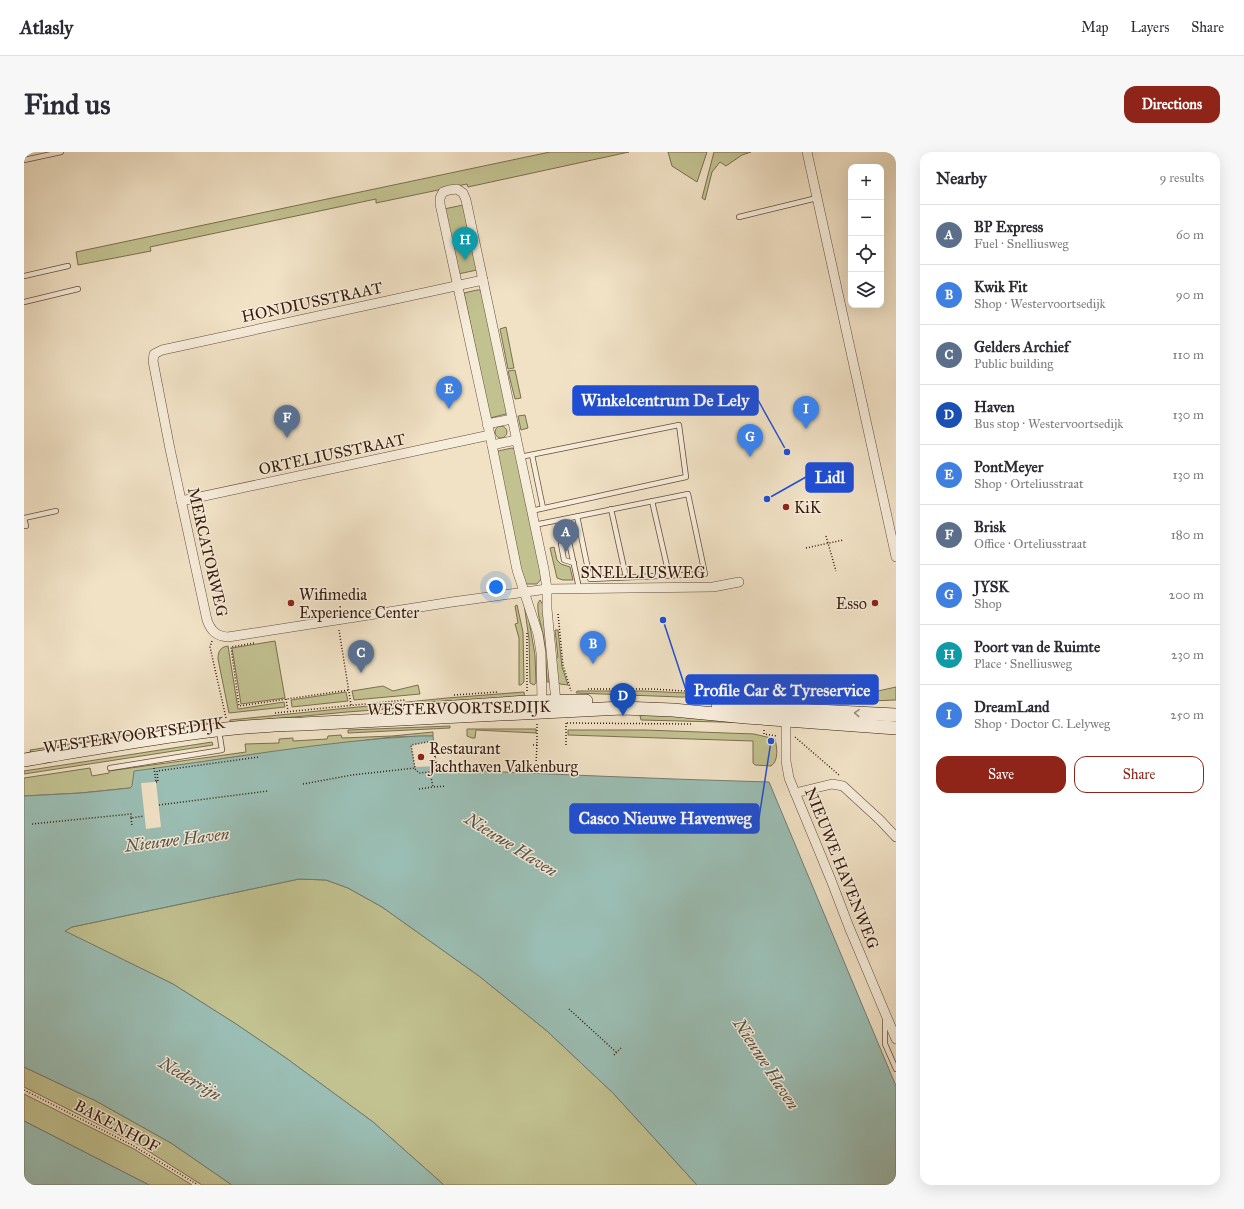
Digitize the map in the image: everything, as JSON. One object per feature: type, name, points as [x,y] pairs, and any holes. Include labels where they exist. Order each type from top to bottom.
[{"type":"main road","name":"WESTERVOORTSEDIJK","points":[[24,760],[222,724],[302,724],[528,712],[549,705],[572,701],[662,702],[786,718],[896,728]]},
{"type":"main road","name":"WESTERVOORTSEDIJK","points":[[549,705],[673,710],[746,717],[786,718],[896,715]]},
{"type":"street","points":[[807,152],[896,557]]},
{"type":"street","points":[[457,189],[463,192],[466,200],[544,569],[547,589],[549,705],[538,634],[517,570],[490,435],[440,204],[440,198],[443,192],[449,190],[457,189]]},
{"type":"street","points":[[457,286],[483,280]]},
{"type":"street","name":"HONDIUSSTRAAT","points":[[174,347],[457,286]]},
{"type":"street","name":"MERCATORWEG","points":[[174,347],[154,354],[152,361],[206,620],[209,627],[216,634],[228,637],[524,592]]},
{"type":"street","points":[[487,424],[512,418]]},
{"type":"street","name":"ORTELIUSSTRAAT","points":[[181,501],[490,435]]},
{"type":"street","points":[[492,445],[516,440]]},
{"type":"street","name":"SNELLIUSWEG","points":[[524,592],[547,589],[579,588],[713,587],[739,582]]},
{"type":"street","name":"NIEUWE HAVENWEG","points":[[786,718],[785,737],[787,771],[832,880],[848,928],[896,1039]]},
{"type":"street","points":[[795,793],[832,784],[843,786],[896,837]]},
{"type":"lane","points":[[24,160],[61,152]]},
{"type":"lane","points":[[739,217],[816,198]]},
{"type":"lane","points":[[24,276],[68,266]]},
{"type":"lane","points":[[24,302],[78,289]]},
{"type":"lane","points":[[520,457],[679,425],[686,477],[531,510]]},
{"type":"lane","points":[[532,455],[543,508]]},
{"type":"lane","points":[[534,525],[564,519],[577,516],[611,509],[688,494],[704,574],[590,579],[577,516]]},
{"type":"lane","points":[[652,501],[669,575]]},
{"type":"lane","points":[[611,509],[626,577]]},
{"type":"lane","points":[[24,526],[26,526],[24,518],[56,511]]},
{"type":"lane","points":[[564,519],[579,588]]},
{"type":"lane","points":[[568,536],[560,544],[564,560],[574,563]]},
{"type":"lane","points":[[110,768],[222,750],[222,724]]},
{"type":"lane","points":[[885,1013],[886,1044],[896,1069]]},
{"type":"path","points":[[826,536],[836,571]]},
{"type":"path","points":[[806,548],[843,540]]},
{"type":"path","points":[[558,614],[563,665],[571,690],[572,701]]},
{"type":"path","points":[[337,620],[351,706]]},
{"type":"path","points":[[527,632],[528,712]]},
{"type":"path","points":[[216,634],[210,647],[222,724]]},
{"type":"path","points":[[258,642],[231,647],[239,706],[349,690]]},
{"type":"path","points":[[809,704],[809,696],[813,691]]},
{"type":"path","points":[[286,699],[288,712]]},
{"type":"path","name":"WESTERVOORTSEDIJK","points":[[528,712],[537,723],[537,745]]},
{"type":"path","points":[[764,717],[764,734],[796,737],[842,778],[843,786]]},
{"type":"path","name":"WESTERVOORTSEDIJK","points":[[566,747],[566,723],[695,724]]},
{"type":"path","points":[[433,787],[430,772],[419,773],[415,770],[411,745],[433,741],[436,766],[437,764]]},
{"type":"path","points":[[533,745],[537,745],[536,764]]},
{"type":"path","points":[[154,764],[156,782],[158,782],[157,771],[260,757]]},
{"type":"path","points":[[303,784],[352,775],[415,768]]},
{"type":"path","points":[[419,789],[446,786]]},
{"type":"path","points":[[159,805],[268,790]]},
{"type":"path","points":[[32,824],[130,814],[132,826]]},
{"type":"path","points":[[131,818],[144,816]]},
{"type":"path","points":[[569,1009],[616,1052]]},
{"type":"path","points":[[614,1055],[620,1048]]},
{"type":"path","name":"BAKENHOF","points":[[24,1090],[132,1145],[198,1185]]},
{"type":"shaded area","points":[[550,152],[629,152],[468,187],[467,184],[376,203],[376,199],[150,247],[151,251],[78,265],[76,252]]},
{"type":"shaded area","points":[[668,152],[707,152],[697,182],[672,166]]},
{"type":"shaded area","points":[[714,152],[751,152],[742,155],[726,166],[720,162],[712,172],[705,200],[702,198]]},
{"type":"shaded area","points":[[463,205],[477,270],[458,274],[444,209]]},
{"type":"shaded area","points":[[480,290],[482,293],[507,411],[506,414],[490,418],[464,293]]},
{"type":"shaded area","points":[[506,327],[514,368],[508,369],[500,329]]},
{"type":"shaded area","points":[[515,370],[521,398],[515,399],[508,371]]},
{"type":"shaded area","points":[[525,415],[528,428],[521,430],[518,416]]},
{"type":"shaded area","points":[[501,426],[505,428],[507,432],[505,436],[501,438],[497,436],[495,432],[497,428]]},
{"type":"shaded area","points":[[512,448],[515,449],[542,578],[537,584],[526,584],[523,580],[496,454],[498,451]]},
{"type":"shaded area","points":[[554,547],[557,560],[561,564],[570,567],[573,580],[563,580],[557,578],[550,548]]},
{"type":"shaded area","points":[[540,600],[543,605],[549,659],[549,682],[547,682],[545,646],[538,611],[538,603]]},
{"type":"shaded area","points":[[524,604],[527,609],[535,655],[536,683],[534,685],[530,683],[529,639]]},
{"type":"shaded area","points":[[517,605],[523,632],[524,682],[521,685],[519,685],[519,638],[515,624],[518,623],[515,606]]},
{"type":"shaded area","points":[[555,630],[558,630],[562,667],[568,685],[560,684],[557,681],[555,660],[558,657]]},
{"type":"shaded area","points":[[275,641],[285,698],[241,704],[232,648]]},
{"type":"shaded area","points":[[228,646],[238,709],[284,702],[285,707],[229,713],[218,659],[220,650],[223,647]]},
{"type":"shaded area","points":[[418,685],[420,694],[354,700],[352,691],[383,686],[393,691]]},
{"type":"shaded area","points":[[896,687],[896,700],[842,702],[842,699]]},
{"type":"shaded area","points":[[577,691],[643,691],[686,693],[686,697],[576,693]]},
{"type":"shaded area","points":[[346,692],[348,701],[292,707],[291,700]]},
{"type":"shaded area","points":[[524,692],[525,699],[347,712],[230,723],[230,720],[447,698]]},
{"type":"shaded area","points":[[650,714],[759,723],[641,720],[640,716]]},
{"type":"shaded area","points":[[207,723],[208,726],[31,753],[30,750]]},
{"type":"shaded area","points":[[450,726],[450,728],[348,733],[348,730]]},
{"type":"shaded area","points":[[467,729],[536,729],[536,733],[476,730],[475,738],[472,738],[467,736]]},
{"type":"shaded area","points":[[568,730],[645,730],[754,734],[775,739],[777,750],[774,764],[771,766],[755,765],[753,763],[753,741],[568,735]]},
{"type":"shaded area","points":[[433,732],[433,736],[392,737],[153,769],[130,788],[81,793],[24,796],[24,778],[90,768],[92,776],[109,773],[109,771],[246,752],[245,744],[279,743],[279,739],[293,738],[293,741],[327,739],[328,736],[341,735],[342,738],[392,736]]},
{"type":"shaded area","points":[[212,742],[213,745],[24,774],[24,771]]},
{"type":"shaded area","points":[[299,879],[326,880],[348,888],[382,907],[479,976],[547,1031],[613,1093],[697,1185],[444,1185],[373,1122],[286,1058],[236,1024],[173,984],[64,931],[72,927]]},
{"type":"shaded area","points":[[24,1067],[96,1101],[171,1143],[232,1185],[202,1185],[137,1144],[24,1087]]},
{"type":"shaded area","points":[[24,1094],[134,1149],[192,1185],[149,1185],[24,1121]]},
{"type":"water","points":[[433,736],[437,769],[769,782],[896,1086],[896,1185],[697,1185],[613,1093],[547,1031],[479,976],[382,907],[348,888],[326,880],[299,879],[72,927],[65,931],[173,984],[236,1024],[286,1058],[373,1122],[444,1185],[232,1185],[171,1143],[96,1101],[24,1067],[24,796],[81,793],[130,788],[132,786],[134,771],[312,746],[383,738]]},
{"type":"water","points":[[24,1121],[149,1185],[24,1185]]},
{"type":"pier","points":[[433,741],[436,766],[415,767],[411,745]]},
{"type":"pier","points":[[156,782],[161,827],[146,829],[141,783]]},
{"type":"place","name":"Poort van de Ruimte","points":[[465,260]]},
{"type":"place","name":"PontMeyer","points":[[449,409]]},
{"type":"place","name":"DreamLand","points":[[806,429]]},
{"type":"place","name":"Brisk","points":[[287,438]]},
{"type":"place","name":"Winkelcentrum De Lely","points":[[787,452]]},
{"type":"place","name":"JYSK","points":[[750,457]]},
{"type":"place","name":"Lidl","points":[[767,499]]},
{"type":"place","name":"KiK","points":[[786,507]]},
{"type":"place","name":"BP Express","points":[[566,552]]},
{"type":"place","name":"Wifimedia Experience Center","points":[[291,603]]},
{"type":"place","name":"Esso","points":[[875,603]]},
{"type":"place","name":"Profile Car & Tyreservice","points":[[663,620]]},
{"type":"place","name":"Kwik Fit","points":[[593,664]]},
{"type":"place","name":"Gelders Archief","points":[[361,673]]},
{"type":"place","name":"Haven","points":[[623,716]]},
{"type":"place","name":"Casco Nieuwe Havenweg","points":[[771,741]]},
{"type":"place","name":"Restaurant Jachthaven Valkenburg","points":[[421,757]]},
{"type":"water label","name":"Nieuwe Haven","points":[[177,840]]},
{"type":"water label","name":"Nieuwe Haven","points":[[511,845]]},
{"type":"water label","name":"Nieuwe Haven","points":[[766,1064]]},
{"type":"water label","name":"Nederrijn","points":[[190,1079]]}]
